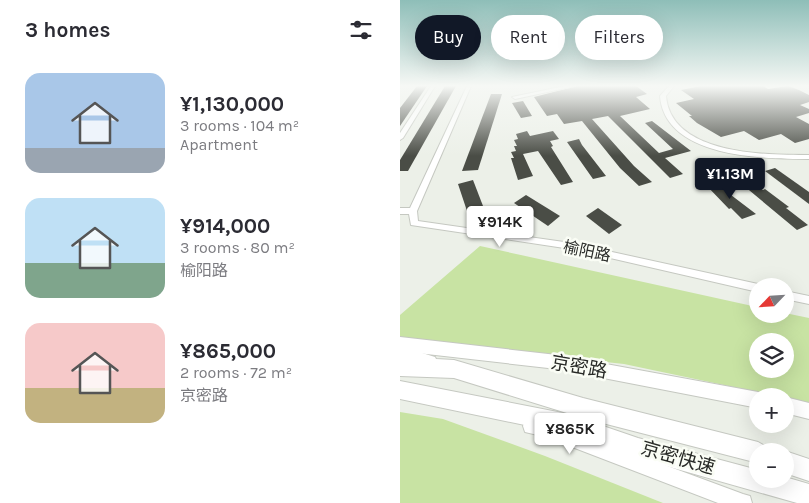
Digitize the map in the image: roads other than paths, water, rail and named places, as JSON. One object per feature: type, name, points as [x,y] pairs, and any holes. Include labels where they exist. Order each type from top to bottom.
[{"type":"highway","points":[[400,354],[454,369]]},
{"type":"highway","name":"京密快速","points":[[400,367],[454,369],[583,408],[749,451]]},
{"type":"highway","name":"京密快速","points":[[402,394],[568,424],[638,448],[809,495]]},
{"type":"highway","points":[[794,465],[809,470]]},
{"type":"main road","name":"京密路","points":[[400,344],[557,362],[749,398]]},
{"type":"main road","points":[[402,394],[546,429],[743,503]]},
{"type":"main road","points":[[794,407],[809,411]]},
{"type":"street","points":[[400,138],[418,109]]},
{"type":"street","points":[[400,211],[413,211],[458,109]]},
{"type":"street","points":[[665,109],[675,126],[705,144],[728,152],[751,156],[809,157]]},
{"type":"street","name":"榆阳路","points":[[413,211],[414,224],[571,246],[749,286]]},
{"type":"street","points":[[794,297],[809,300]]}]
